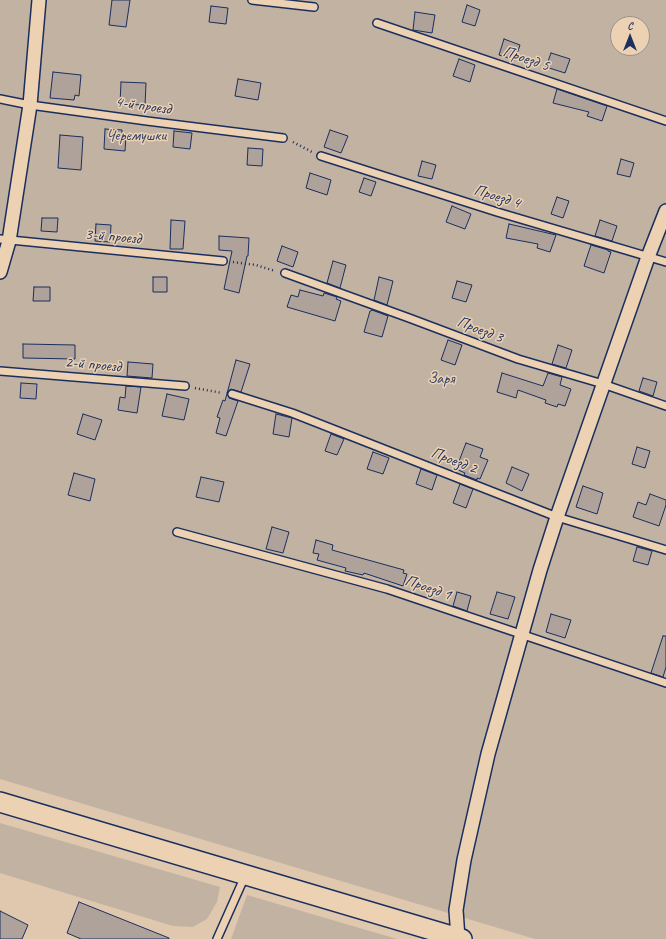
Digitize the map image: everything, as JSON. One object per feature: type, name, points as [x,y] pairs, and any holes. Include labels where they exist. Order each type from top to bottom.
[{"type":"main road","points":[[0,802],[246,874],[459,939]]},
{"type":"street","points":[[0,272],[30,104],[39,0]]},
{"type":"street","points":[[459,939],[456,910],[464,860],[488,754],[540,570],[603,384],[666,211]]},
{"type":"lane","points":[[252,0],[314,7]]},
{"type":"lane","name":"Проезд 5","points":[[377,23],[666,121]]},
{"type":"lane","name":"4-й проезд","points":[[0,99],[147,121],[283,138]]},
{"type":"lane","name":"Проезд 4","points":[[321,156],[497,212],[666,262]]},
{"type":"lane","name":"3-й проезд","points":[[5,240],[223,261]]},
{"type":"lane","name":"Проезд 3","points":[[285,273],[518,359],[603,384],[666,406]]},
{"type":"lane","name":"2-й проезд","points":[[0,371],[185,386]]},
{"type":"lane","name":"Проезд 2","points":[[232,394],[292,413],[557,517],[666,550]]},
{"type":"lane","name":"Проезд 1","points":[[177,532],[388,589],[666,683]]},
{"type":"lane","points":[[217,939],[246,874]]},
{"type":"path","points":[[283,138],[321,156]]},
{"type":"path","points":[[223,261],[256,265],[285,273]]},
{"type":"path","points":[[185,386],[232,394]]},
{"type":"green space","points":[[0,0],[666,0],[666,939],[535,939],[0,779]]},
{"type":"green space","points":[[0,823],[220,887],[217,902],[207,919],[193,927],[173,926],[0,873]]},
{"type":"green space","points":[[247,895],[397,939],[231,939]]},
{"type":"building","points":[[112,0],[130,0],[126,27],[109,25]]},
{"type":"building","points":[[467,5],[480,10],[475,26],[462,22]]},
{"type":"building","points":[[211,6],[228,8],[226,24],[209,22]]},
{"type":"building","points":[[415,12],[435,15],[432,33],[413,30]]},
{"type":"building","points":[[504,39],[520,45],[515,60],[499,55]]},
{"type":"building","points":[[551,53],[570,59],[565,73],[546,67]]},
{"type":"building","points":[[459,59],[475,65],[470,82],[453,76]]},
{"type":"building","points":[[53,72],[81,75],[79,96],[75,95],[74,100],[50,98]]},
{"type":"building","points":[[238,79],[261,83],[258,100],[235,96]]},
{"type":"building","points":[[121,82],[146,83],[145,105],[120,104]]},
{"type":"building","points":[[557,89],[607,106],[602,121],[587,116],[589,112],[553,103]]},
{"type":"building","points":[[105,129],[122,130],[122,136],[126,136],[125,151],[104,149]]},
{"type":"building","points":[[330,130],[348,136],[341,153],[324,147]]},
{"type":"building","points":[[174,131],[192,133],[190,149],[173,147]]},
{"type":"building","points":[[60,135],[83,137],[81,170],[58,168]]},
{"type":"building","points":[[248,148],[263,149],[262,166],[247,165]]},
{"type":"building","points":[[621,159],[634,163],[630,177],[617,174]]},
{"type":"building","points":[[422,161],[436,165],[432,179],[418,176]]},
{"type":"building","points":[[310,173],[331,180],[327,195],[306,188]]},
{"type":"building","points":[[364,178],[376,182],[371,196],[359,192]]},
{"type":"building","points":[[557,197],[569,201],[563,218],[551,214]]},
{"type":"building","points":[[452,206],[471,214],[465,229],[446,222]]},
{"type":"building","points":[[42,218],[58,218],[57,232],[41,231]]},
{"type":"building","points":[[171,220],[185,221],[183,249],[170,249]]},
{"type":"building","points":[[600,220],[617,226],[612,241],[595,236]]},
{"type":"building","points":[[96,224],[111,225],[110,242],[95,241]]},
{"type":"building","points":[[509,224],[556,235],[550,252],[537,248],[538,244],[506,238]]},
{"type":"building","points":[[219,236],[249,238],[248,256],[239,293],[224,289],[232,251],[219,250]]},
{"type":"building","points":[[591,245],[611,252],[604,273],[584,266]]},
{"type":"building","points":[[282,246],[298,252],[293,267],[277,261]]},
{"type":"building","points":[[333,261],[346,265],[340,288],[327,283]]},
{"type":"building","points":[[153,277],[167,277],[167,292],[153,292]]},
{"type":"building","points":[[379,277],[393,281],[387,305],[374,300]]},
{"type":"building","points":[[457,281],[472,285],[466,302],[452,298]]},
{"type":"building","points":[[34,287],[50,287],[50,301],[33,301]]},
{"type":"building","points":[[300,290],[323,296],[324,293],[337,297],[336,299],[341,301],[335,321],[287,307],[291,295],[298,297]]},
{"type":"building","points":[[372,310],[388,316],[382,337],[364,332],[370,311]]},
{"type":"building","points":[[448,340],[462,345],[455,365],[441,360]]},
{"type":"building","points":[[23,344],[75,345],[75,359],[23,358]]},
{"type":"building","points":[[558,345],[572,350],[566,368],[552,364]]},
{"type":"building","points":[[236,360],[250,364],[241,392],[231,389],[228,392]]},
{"type":"building","points":[[128,362],[153,364],[152,378],[127,376]]},
{"type":"building","points":[[502,373],[543,386],[548,373],[562,377],[560,385],[571,389],[565,406],[558,404],[557,407],[545,403],[546,400],[518,390],[516,398],[497,392]]},
{"type":"building","points":[[643,378],[657,382],[653,396],[639,391]]},
{"type":"building","points":[[21,383],[37,384],[36,399],[20,398]]},
{"type":"building","points":[[126,386],[141,387],[137,413],[118,410],[120,397],[125,398]]},
{"type":"building","points":[[227,393],[229,398],[238,401],[226,436],[216,433],[220,418],[217,417],[223,400],[225,401]]},
{"type":"building","points":[[167,394],[189,399],[184,420],[162,416]]},
{"type":"building","points":[[83,414],[102,420],[95,440],[77,434]]},
{"type":"building","points":[[276,414],[292,418],[289,437],[273,434]]},
{"type":"building","points":[[331,434],[344,439],[337,455],[325,451]]},
{"type":"building","points":[[466,443],[483,449],[480,457],[488,460],[480,479],[477,478],[477,480],[464,475],[465,473],[456,469]]},
{"type":"building","points":[[637,447],[650,451],[645,468],[632,464]]},
{"type":"building","points":[[373,452],[389,458],[383,474],[367,469]]},
{"type":"building","points":[[512,467],[529,474],[522,491],[506,483]]},
{"type":"building","points":[[421,469],[437,475],[432,490],[416,484]]},
{"type":"building","points":[[74,473],[95,479],[90,501],[68,495]]},
{"type":"building","points":[[201,477],[224,482],[219,502],[196,497]]},
{"type":"building","points":[[460,484],[473,489],[466,508],[453,503]]},
{"type":"building","points":[[583,486],[603,493],[597,514],[576,507]]},
{"type":"building","points":[[650,494],[666,500],[666,505],[659,526],[633,517],[638,502],[646,505]]},
{"type":"building","points":[[272,527],[289,532],[283,553],[266,549]]},
{"type":"building","points":[[316,540],[333,545],[332,550],[404,570],[403,573],[407,574],[403,586],[364,573],[363,575],[345,571],[346,568],[317,560],[319,554],[313,553]]},
{"type":"building","points":[[637,547],[652,551],[648,565],[633,561]]},
{"type":"building","points":[[457,592],[471,596],[467,611],[453,606]]},
{"type":"building","points":[[497,592],[515,597],[508,619],[490,614]]},
{"type":"building","points":[[551,614],[571,620],[565,638],[546,632]]},
{"type":"building","points":[[663,636],[666,636],[666,667],[663,677],[651,673]]},
{"type":"building","points":[[79,902],[169,939],[81,939],[67,933]]},
{"type":"building","points":[[0,911],[28,925],[22,939],[0,939]]},
{"type":"park label","name":"Черемушки","points":[[136,136]]},
{"type":"park label","name":"Заря","points":[[441,379]]}]
